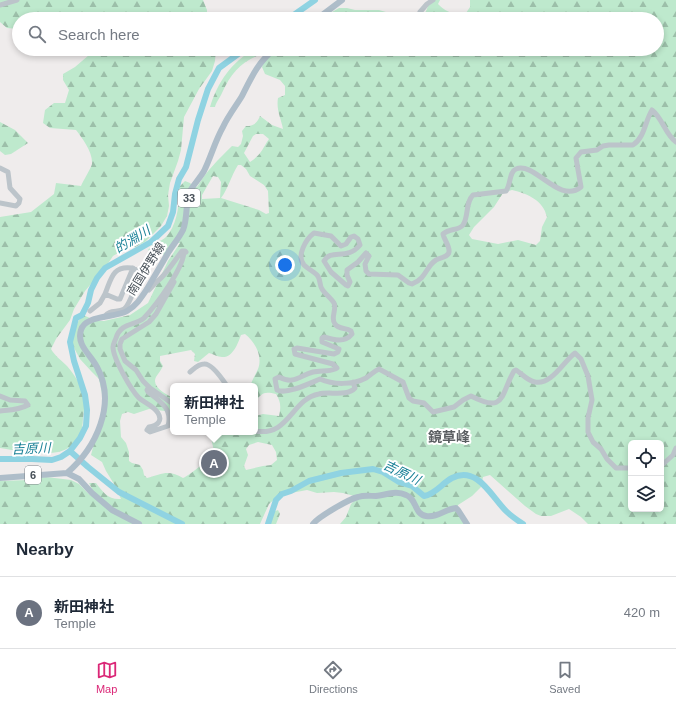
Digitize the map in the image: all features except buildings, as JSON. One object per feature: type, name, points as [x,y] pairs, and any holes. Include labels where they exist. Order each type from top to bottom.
[{"type":"main road","points":[[326,12],[342,0]]},
{"type":"main road","name":"南国伊野線","points":[[70,470],[83,457],[92,444],[99,428],[104,409],[104,397],[99,372],[82,346],[80,334],[82,327],[84,324],[104,316],[127,312],[143,296],[183,229],[191,190],[204,170],[222,127],[242,95],[249,80],[268,56]]},
{"type":"main road","points":[[70,470],[92,493],[112,510],[140,524]]},
{"type":"main road","name":"6","points":[[0,478],[70,470]]},
{"type":"main road","points":[[313,524],[322,515],[358,496],[377,496],[398,492],[410,496],[418,512],[422,515],[433,516],[456,508],[466,524]]},
{"type":"street","points":[[0,5],[17,0]]},
{"type":"street","points":[[420,12],[433,0]]},
{"type":"street","points":[[628,468],[616,468],[589,436],[587,425],[592,400],[588,376],[581,358],[575,353],[567,359],[553,376],[542,382],[536,382],[516,370],[514,371],[505,392],[495,403],[489,404],[471,396],[454,407],[433,412],[424,403],[413,401],[409,398],[403,382],[379,369],[365,378],[353,382],[332,383],[320,379],[284,392],[278,390],[275,379],[279,377],[287,381],[294,380],[312,372],[332,370],[336,368],[333,364],[295,354],[294,349],[297,348],[334,354],[338,352],[339,349],[322,342],[322,338],[324,337],[339,340],[345,339],[352,334],[348,329],[340,328],[335,325],[333,318],[335,310],[334,304],[321,289],[320,279],[304,265],[302,261],[303,249],[312,234],[331,236],[341,246],[346,244],[351,237],[354,236],[358,239],[360,245],[355,251],[343,255],[330,255],[324,261],[331,272],[348,286],[350,282],[347,275],[347,270],[358,262],[366,253],[370,256],[365,264],[366,271],[369,274],[394,274],[412,284],[421,279],[436,260],[447,256],[449,252],[443,234],[447,230],[461,227],[464,224],[469,199],[473,195],[506,191],[510,183],[511,174],[515,169],[524,169],[533,172],[552,186],[565,191],[577,190],[581,186],[576,158],[581,152],[597,150],[603,146],[609,145],[633,145],[642,136],[648,117],[652,110],[658,115],[669,137],[676,142]]},
{"type":"street","points":[[0,168],[8,172],[10,188],[20,199],[16,206],[0,203]]},
{"type":"street","points":[[143,296],[147,294],[156,281],[161,278],[182,251],[184,251]]},
{"type":"street","points":[[150,388],[147,390],[148,392],[162,403],[168,410],[169,416],[168,426],[150,432],[147,430],[149,427],[155,426],[159,423],[159,414],[149,404],[139,398],[117,362],[113,346],[118,332],[131,323],[143,319],[157,301],[176,274],[184,257],[184,251]]},
{"type":"street","points":[[170,402],[150,388],[143,381],[136,370],[126,361],[120,349],[120,344],[122,339],[149,322],[156,314],[187,258],[188,253],[184,251]]},
{"type":"street","points":[[90,311],[100,303],[112,275],[116,271],[125,267],[133,268],[137,271],[139,277],[126,306],[121,310],[108,312],[104,316]]},
{"type":"street","points":[[105,294],[120,299],[133,268]]},
{"type":"street","points":[[190,372],[197,366],[207,364],[220,375],[225,383]]},
{"type":"street","points":[[258,431],[265,432],[280,427],[308,398],[320,393],[350,392],[355,388],[353,382]]},
{"type":"street","points":[[0,396],[10,400],[25,400],[28,405],[24,408],[0,411]]},
{"type":"street","points":[[664,463],[673,455],[676,448]]},
{"type":"green space","points":[[0,0],[203,0],[207,10],[207,12],[12,12],[12,28],[7,28],[0,22]]},
{"type":"green space","points":[[429,0],[440,0],[438,4],[449,12],[425,12]]},
{"type":"green space","points":[[470,0],[676,0],[676,524],[588,524],[569,509],[551,516],[541,516],[525,506],[490,475],[483,477],[481,487],[472,496],[458,505],[458,510],[468,524],[340,524],[346,517],[351,504],[358,497],[343,493],[317,493],[307,490],[277,497],[269,504],[260,524],[0,524],[0,481],[29,480],[46,477],[71,480],[79,484],[90,495],[97,499],[89,483],[96,483],[109,497],[121,499],[102,462],[91,455],[104,404],[99,379],[80,359],[73,346],[72,337],[74,330],[83,315],[97,321],[104,321],[130,315],[148,303],[168,261],[180,243],[173,243],[162,256],[150,253],[148,250],[155,243],[166,237],[173,226],[178,207],[179,187],[185,181],[194,187],[197,187],[209,170],[232,146],[238,147],[241,144],[243,136],[242,131],[246,126],[255,124],[260,116],[272,125],[283,129],[278,110],[278,98],[285,95],[285,86],[280,80],[265,74],[262,67],[266,56],[664,56],[664,12],[467,12],[470,7]],"holes":[[[256,134],[263,134],[269,139],[259,154],[250,162],[244,153],[253,136]],[[238,165],[241,165],[246,169],[250,176],[264,185],[268,191],[269,213],[266,214],[259,210],[221,198],[226,191]],[[213,176],[218,177],[221,182],[220,198],[202,199],[202,195]],[[512,190],[534,199],[545,211],[547,217],[542,227],[540,241],[536,245],[518,240],[498,244],[472,239],[469,235],[474,227],[494,207],[503,193]],[[258,442],[272,445],[276,452],[277,460],[271,465],[246,470],[244,466],[248,455],[246,449],[249,445]]]},
{"type":"green space","points":[[339,8],[347,8],[355,10],[379,10],[386,12],[332,12]]},
{"type":"green space","points":[[88,56],[215,56],[212,71],[199,89],[184,117],[181,150],[170,183],[167,216],[161,226],[145,242],[135,247],[123,250],[113,256],[85,291],[74,309],[70,320],[56,339],[51,349],[73,373],[83,393],[83,418],[80,433],[74,444],[64,450],[53,453],[26,452],[0,448],[0,217],[31,212],[54,194],[56,183],[81,186],[92,164],[91,155],[87,146],[76,130],[50,128],[43,123],[45,110],[54,103],[65,103],[69,90],[63,80],[63,74],[75,67]]},
{"type":"green space","points":[[244,56],[257,56],[246,62],[235,72],[226,85],[215,107],[210,107],[221,81],[232,66]]},
{"type":"green space","points":[[0,122],[15,130],[28,143],[11,154],[5,155],[0,151]]},
{"type":"green space","points":[[278,510],[280,514],[276,524],[270,524],[273,512]]},
{"type":"waterway","name":"的淵川","points":[[298,12],[315,0]]},
{"type":"waterway","name":"的淵川","points":[[0,459],[52,460],[61,457],[70,451],[80,438],[86,426],[87,410],[85,395],[74,361],[70,342],[76,318],[82,315],[88,303],[91,290],[97,278],[105,268],[151,242],[168,226],[173,212],[175,194],[179,179],[186,167],[198,120],[208,89],[219,68],[235,56]]},
{"type":"waterway","name":"吉原川","points":[[70,451],[119,492],[182,524]]},
{"type":"waterway","name":"吉原川","points":[[268,524],[276,500],[282,494],[291,491],[309,481],[341,473],[373,469],[383,472],[399,482],[412,486],[424,496],[432,493],[452,478],[461,475],[469,476],[483,484],[506,511],[523,524]]},
{"type":"place","name":"新田神社","points":[[214,463]]},
{"type":"district","name":"鏡草峰","points":[[449,437]]}]
